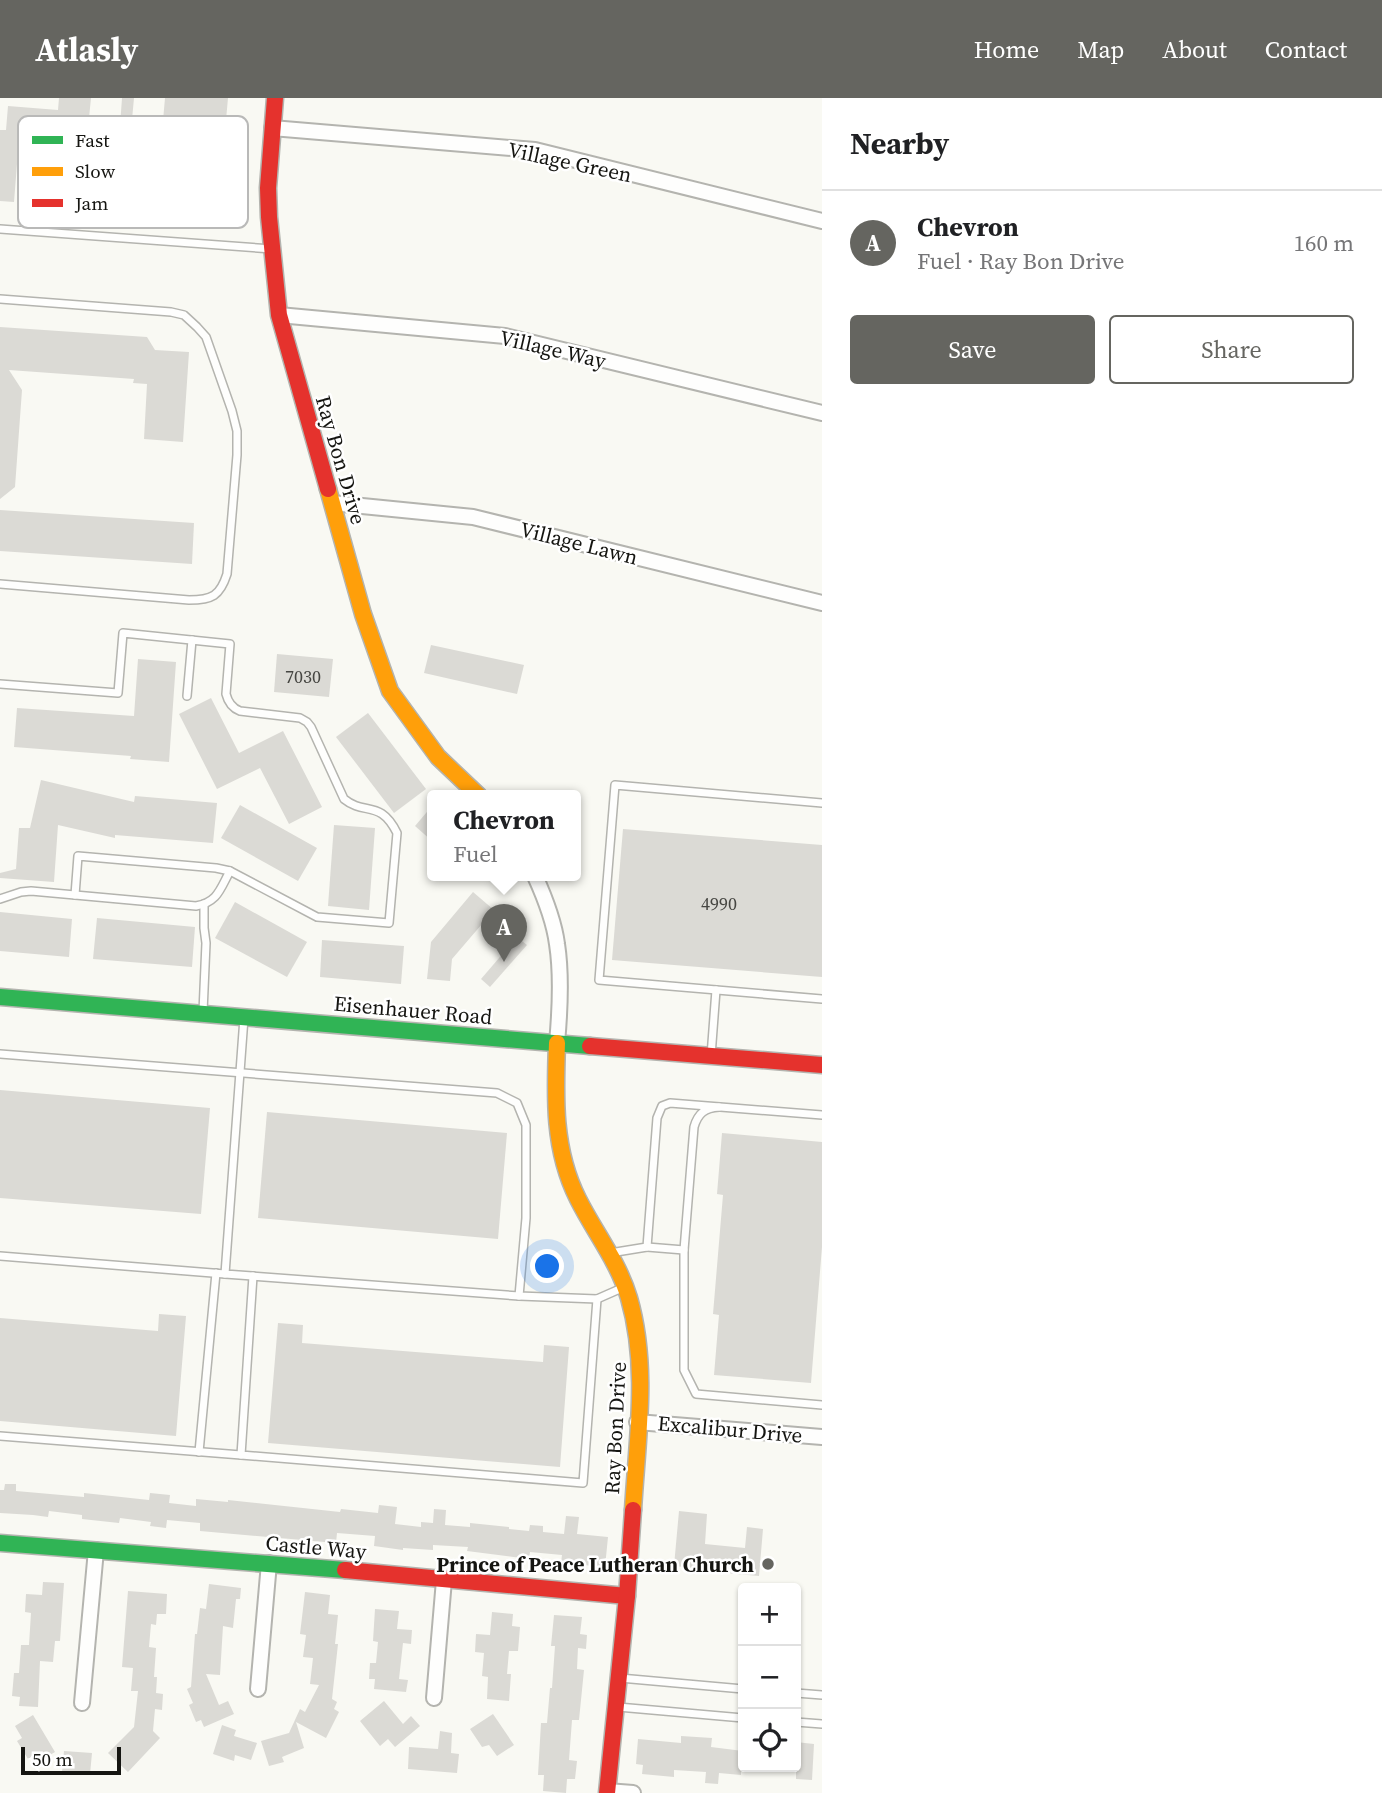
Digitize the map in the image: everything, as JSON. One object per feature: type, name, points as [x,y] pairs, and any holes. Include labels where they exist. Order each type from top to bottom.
[{"type":"street","name":"Ray Bon Drive","points":[[275,98],[268,188],[279,315],[363,614],[390,691],[438,757],[473,790]]},
{"type":"street","name":"Village Green","points":[[272,128],[535,150],[822,221]]},
{"type":"street","name":"Village Way","points":[[279,315],[505,336],[822,413]]},
{"type":"street","name":"Village Lawn","points":[[332,503],[473,517],[822,603]]},
{"type":"street","name":"Ray Bon Drive","points":[[537,881],[558,945],[560,1010],[555,1109],[562,1156],[578,1201],[610,1253],[625,1287],[640,1354],[641,1380],[627,1596],[607,1792]]},
{"type":"street","name":"Eisenhauer Road","points":[[0,997],[822,1065]]},
{"type":"street","name":"Excalibur Drive","points":[[638,1422],[822,1437]]},
{"type":"street","name":"Castle Way","points":[[0,1543],[269,1563],[627,1596]]},
{"type":"street","points":[[82,1703],[96,1550]]},
{"type":"street","points":[[258,1689],[269,1563]]},
{"type":"street","points":[[435,1698],[444,1580]]},
{"type":"street","points":[[607,1792],[633,1793]]},
{"type":"lane","points":[[0,229],[272,249]]},
{"type":"lane","points":[[0,299],[171,312],[184,316],[206,337],[237,431],[227,574],[222,589],[213,596],[203,600],[189,600],[0,583]]},
{"type":"lane","points":[[0,684],[118,693],[123,633],[230,644],[226,694],[234,709],[300,718],[307,722],[344,799],[382,813],[391,821],[397,833],[389,923],[317,917],[230,872],[216,868],[78,856],[75,895]]},
{"type":"lane","points":[[187,696],[192,640]]},
{"type":"lane","points":[[822,803],[615,785],[599,980],[822,999]]},
{"type":"lane","points":[[0,899],[31,891],[196,905],[215,898],[230,872]]},
{"type":"lane","points":[[203,1014],[206,943],[204,904]]},
{"type":"lane","points":[[712,1056],[716,990]]},
{"type":"lane","points":[[225,1274],[244,1017]]},
{"type":"lane","points":[[0,1054],[497,1093],[517,1103],[526,1125],[526,1218],[519,1296]]},
{"type":"lane","points":[[647,1247],[657,1118],[662,1106],[670,1103],[822,1115]]},
{"type":"lane","points":[[719,1107],[706,1109],[699,1114],[694,1127],[684,1250],[684,1370],[696,1394],[822,1405]]},
{"type":"lane","points":[[610,1253],[647,1247],[684,1250]]},
{"type":"lane","points":[[0,1256],[519,1296],[597,1299],[625,1287]]},
{"type":"lane","points":[[199,1452],[216,1273]]},
{"type":"lane","points":[[241,1455],[253,1276]]},
{"type":"lane","points":[[0,1436],[583,1483],[597,1299]]},
{"type":"lane","points":[[619,1678],[738,1689]]},
{"type":"lane","points":[[801,1693],[822,1695]]},
{"type":"lane","points":[[616,1707],[738,1718]]},
{"type":"lane","points":[[801,1722],[822,1724]]},
{"type":"building","points":[[59,98],[91,98],[89,116],[18,116],[18,164],[14,202],[0,201],[0,130],[6,130],[8,106],[58,110]]},
{"type":"building","points":[[122,98],[134,98],[132,116],[121,116]]},
{"type":"building","points":[[165,98],[228,98],[226,116],[163,116]]},
{"type":"building","points":[[0,327],[147,337],[155,350],[189,352],[183,442],[144,439],[147,384],[133,383],[134,379],[9,370],[22,390],[15,487],[0,499]]},
{"type":"building","points":[[0,510],[194,523],[192,564],[0,551]]},
{"type":"building","points":[[431,645],[524,665],[517,694],[424,673]]},
{"type":"building","points":[[277,654],[333,659],[329,697],[274,692]]},
{"type":"building","points":[[138,659],[176,662],[169,762],[130,759],[131,756],[14,747],[17,708],[134,716]]},
{"type":"building","points":[[211,698],[239,753],[283,731],[322,807],[289,824],[260,768],[217,789],[179,714]]},
{"type":"building","points":[[368,713],[426,789],[394,813],[336,737]]},
{"type":"building","points":[[41,780],[134,802],[135,796],[217,803],[213,843],[115,835],[115,838],[58,825],[54,882],[0,878],[0,873],[16,869],[19,828],[30,828]]},
{"type":"building","points":[[240,805],[317,848],[298,881],[221,838]]},
{"type":"building","points":[[427,812],[427,837],[415,826]]},
{"type":"building","points":[[334,825],[375,828],[369,910],[328,906]]},
{"type":"building","points":[[623,829],[822,845],[822,977],[612,960]]},
{"type":"building","points":[[473,892],[494,910],[452,959],[450,981],[427,979],[431,942]]},
{"type":"building","points":[[235,902],[307,942],[287,977],[215,938]]},
{"type":"building","points":[[0,912],[72,919],[69,957],[0,951]]},
{"type":"building","points":[[97,918],[195,927],[192,967],[93,959]]},
{"type":"building","points":[[517,937],[527,945],[490,987],[481,979]]},
{"type":"building","points":[[322,940],[404,946],[401,984],[320,977]]},
{"type":"building","points":[[0,1090],[210,1108],[201,1214],[0,1198]]},
{"type":"building","points":[[267,1112],[507,1133],[498,1239],[258,1218]]},
{"type":"building","points":[[722,1133],[822,1142],[822,1247],[811,1383],[714,1375],[719,1315],[713,1314],[723,1195],[717,1194]]},
{"type":"building","points":[[159,1314],[186,1316],[176,1436],[0,1421],[0,1318],[158,1331]]},
{"type":"building","points":[[278,1323],[303,1325],[302,1343],[543,1362],[544,1345],[569,1347],[560,1467],[268,1443]]},
{"type":"building","points":[[5,1484],[16,1484],[16,1491],[84,1497],[84,1493],[149,1500],[150,1493],[170,1495],[169,1503],[196,1506],[196,1499],[228,1500],[340,1512],[341,1509],[378,1513],[379,1505],[397,1507],[395,1524],[421,1527],[421,1522],[433,1523],[434,1509],[446,1510],[445,1525],[470,1527],[470,1523],[529,1531],[530,1525],[543,1526],[543,1532],[564,1534],[566,1516],[579,1517],[577,1534],[608,1537],[605,1567],[561,1563],[562,1555],[530,1552],[529,1559],[467,1551],[468,1547],[433,1545],[433,1550],[403,1550],[374,1546],[375,1536],[337,1533],[336,1543],[200,1531],[200,1523],[167,1520],[166,1528],[150,1526],[151,1522],[120,1518],[119,1523],[82,1519],[82,1515],[49,1511],[48,1517],[0,1513],[0,1490],[4,1490]]},
{"type":"building","points":[[679,1511],[707,1514],[705,1544],[745,1548],[747,1527],[763,1529],[759,1576],[674,1566]]},
{"type":"building","points":[[43,1582],[64,1583],[60,1641],[55,1641],[53,1662],[40,1661],[38,1707],[19,1706],[20,1697],[12,1696],[14,1673],[19,1673],[21,1645],[29,1645],[31,1613],[25,1612],[26,1594],[42,1595]]},
{"type":"building","points":[[209,1584],[241,1588],[240,1599],[236,1599],[233,1628],[223,1626],[220,1675],[206,1674],[219,1705],[228,1701],[234,1714],[204,1727],[201,1720],[196,1722],[189,1705],[193,1703],[187,1689],[191,1687],[200,1608],[206,1609]]},
{"type":"building","points":[[128,1591],[167,1594],[166,1614],[157,1614],[156,1625],[151,1624],[149,1647],[156,1648],[156,1693],[163,1694],[162,1710],[155,1709],[153,1731],[160,1738],[128,1772],[108,1753],[134,1727],[138,1691],[131,1691],[133,1668],[122,1667]]},
{"type":"building","points":[[305,1592],[330,1595],[328,1614],[338,1615],[332,1699],[337,1702],[334,1709],[339,1712],[326,1738],[296,1722],[304,1748],[282,1757],[284,1762],[269,1766],[261,1741],[289,1733],[300,1709],[305,1712],[319,1685],[310,1684],[313,1658],[303,1657],[306,1635],[300,1634]]},
{"type":"building","points":[[375,1609],[399,1611],[397,1629],[412,1630],[411,1644],[403,1643],[399,1679],[408,1680],[406,1692],[374,1689],[375,1679],[369,1679],[370,1663],[376,1663],[378,1642],[373,1641]]},
{"type":"building","points":[[492,1612],[513,1614],[512,1626],[520,1627],[518,1651],[509,1651],[509,1701],[487,1699],[488,1677],[482,1676],[484,1653],[475,1652],[476,1634],[490,1635]]},
{"type":"building","points":[[554,1615],[582,1617],[580,1634],[587,1635],[586,1649],[578,1648],[577,1669],[584,1670],[579,1720],[572,1720],[569,1760],[577,1761],[575,1779],[567,1779],[566,1793],[543,1791],[544,1775],[538,1775],[541,1723],[547,1723],[552,1688],[555,1646],[551,1646]]},
{"type":"building","points":[[384,1701],[403,1724],[411,1716],[420,1726],[395,1747],[388,1739],[380,1746],[360,1721]]},
{"type":"building","points":[[493,1714],[514,1745],[497,1756],[489,1745],[482,1747],[470,1729]]},
{"type":"building","points":[[33,1715],[55,1752],[38,1762],[34,1756],[28,1759],[17,1741],[22,1738],[15,1726]]},
{"type":"building","points":[[222,1725],[236,1730],[234,1736],[257,1743],[251,1760],[235,1755],[234,1761],[213,1754]]},
{"type":"building","points":[[440,1731],[452,1733],[451,1753],[459,1754],[457,1773],[408,1769],[409,1747],[438,1749]]},
{"type":"building","points":[[681,1736],[712,1738],[711,1747],[738,1750],[738,1772],[741,1772],[741,1775],[719,1773],[718,1784],[705,1783],[706,1772],[674,1770],[674,1777],[642,1774],[643,1765],[636,1764],[638,1739],[681,1743]]},
{"type":"building","points":[[801,1743],[814,1744],[812,1780],[796,1779],[796,1772],[801,1772]]},
{"type":"building","points":[[64,1751],[92,1753],[90,1774],[62,1772]]},
{"type":"traffic: fast","points":[[0,997],[590,1046]]},
{"type":"traffic: fast","points":[[0,1543],[345,1570]]},
{"type":"traffic: slow","points":[[328,489],[363,614],[390,691],[438,757],[473,790]]},
{"type":"traffic: slow","points":[[557,1043],[557,1123],[564,1162],[578,1199],[619,1272],[635,1324],[639,1350],[640,1404],[633,1510]]},
{"type":"traffic: jam","points":[[275,98],[268,188],[279,315],[328,489]]},
{"type":"traffic: jam","points":[[590,1046],[822,1065]]},
{"type":"traffic: jam","points":[[607,1793],[633,1510]]},
{"type":"traffic: jam","points":[[345,1570],[627,1596]]},
{"type":"place","name":"Chevron","points":[[504,962]]},
{"type":"place","name":"Prince of Peace Lutheran Church","points":[[768,1564]]}]
